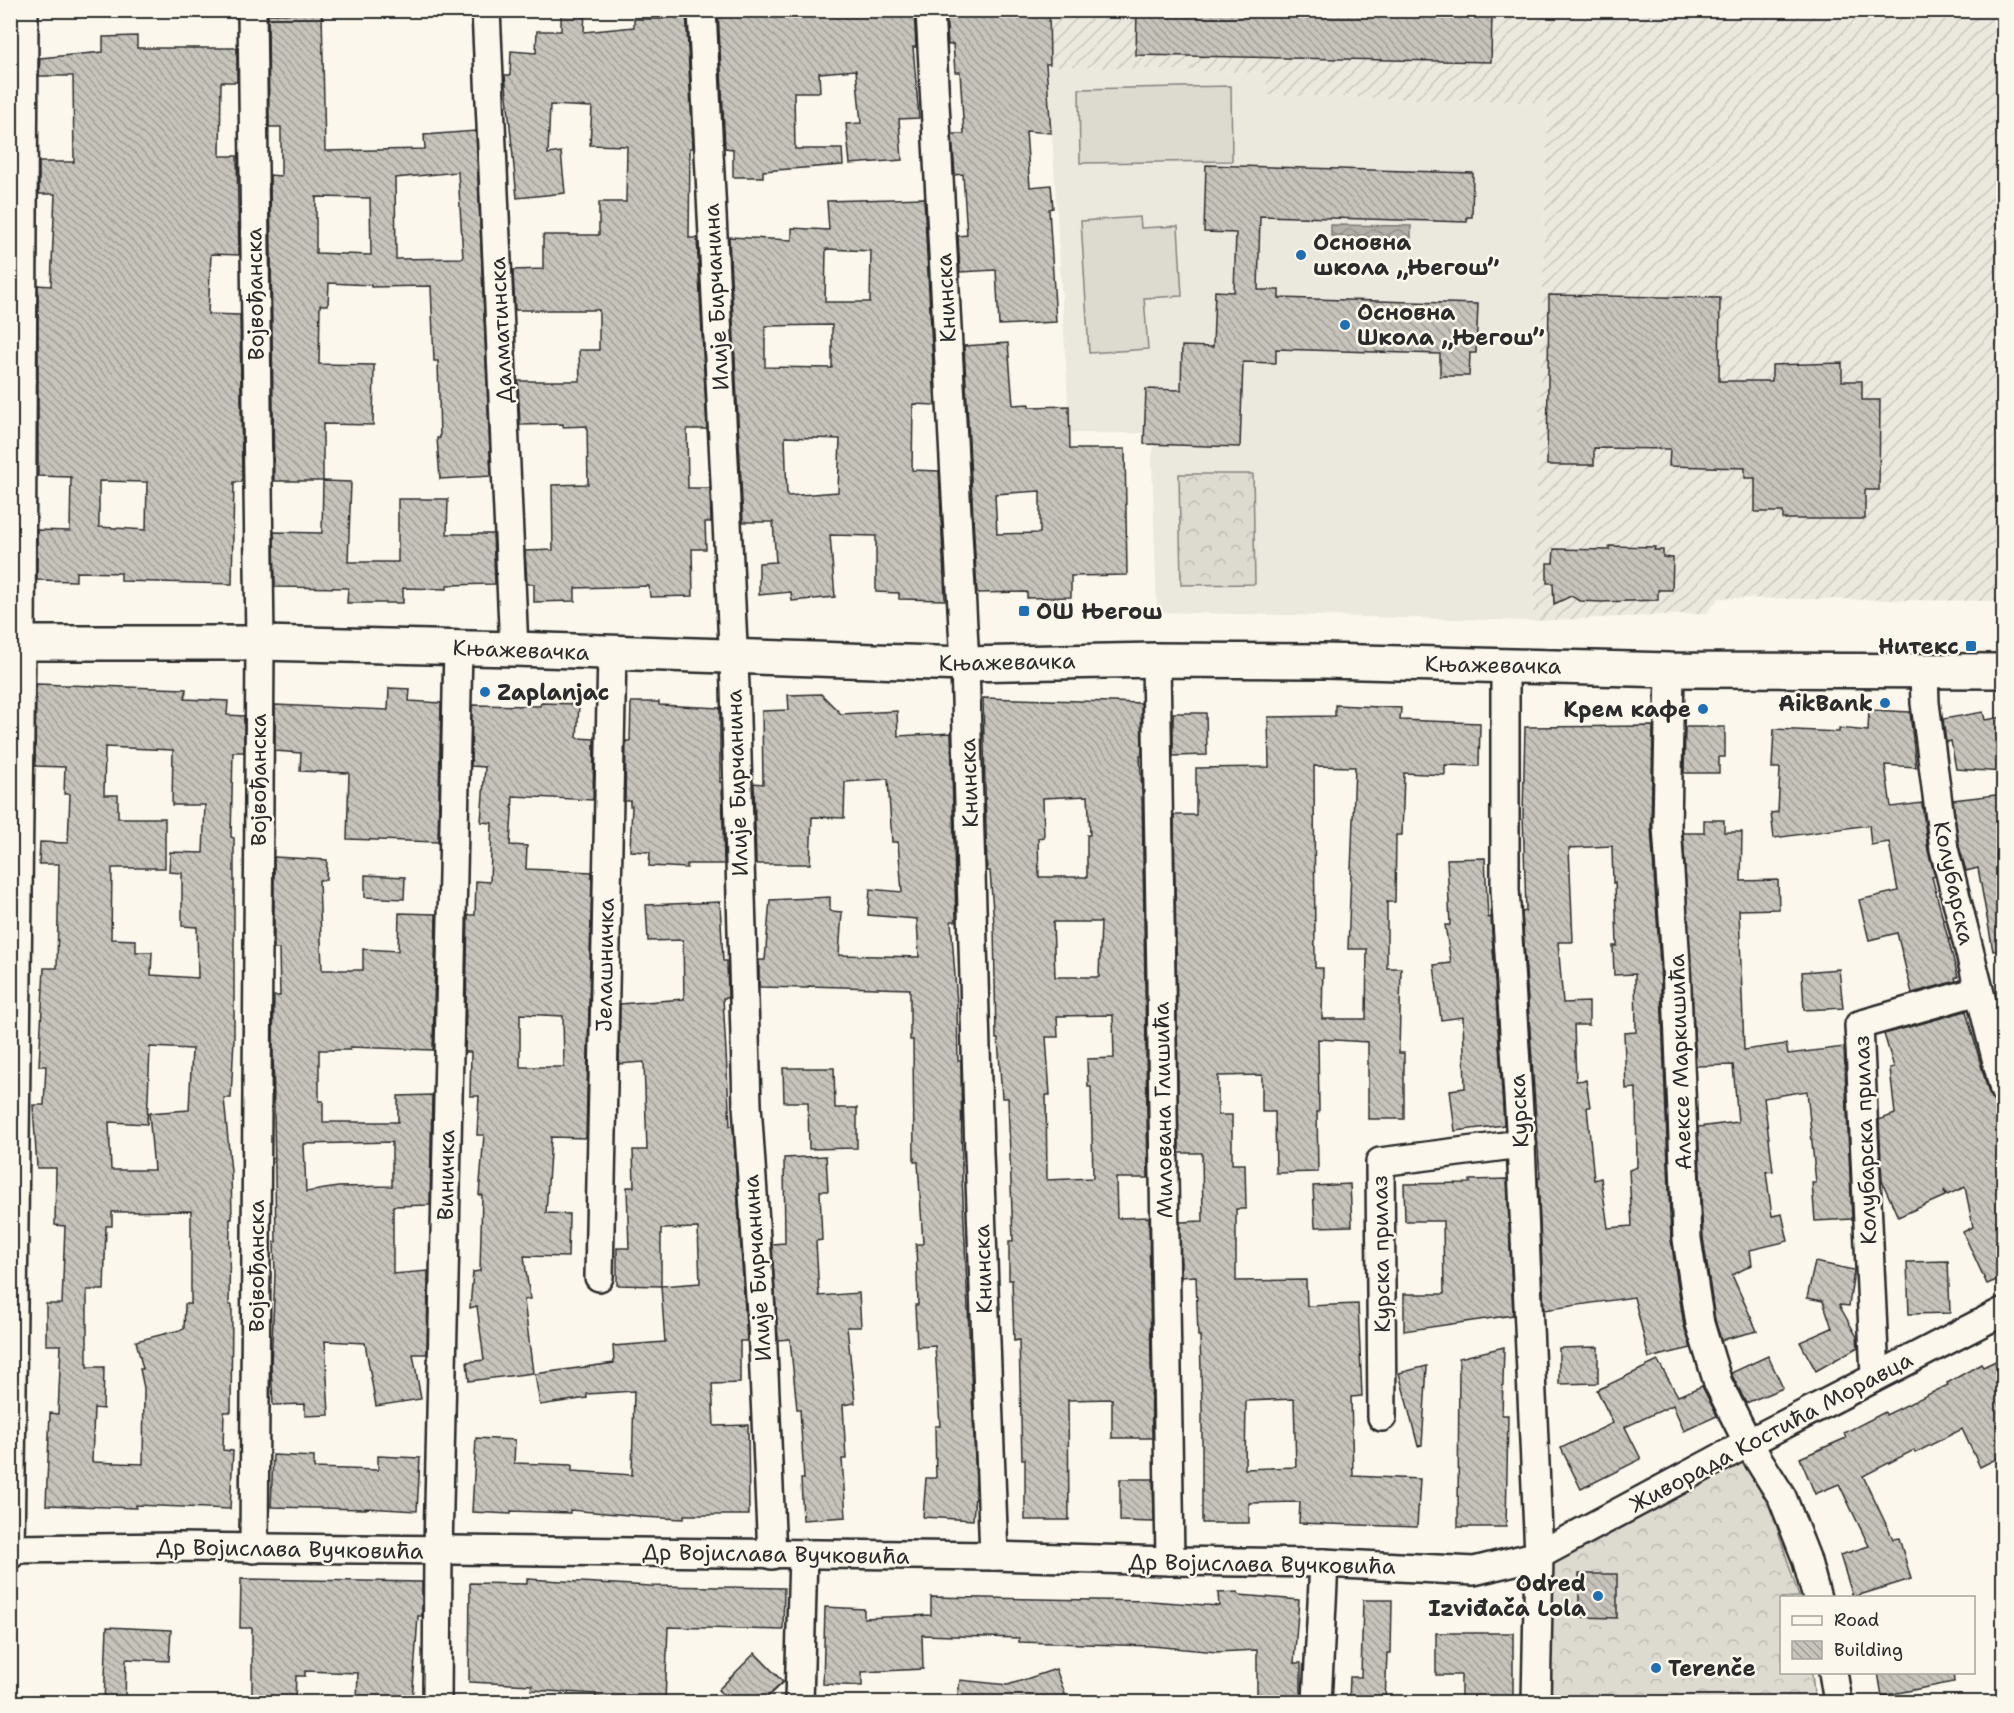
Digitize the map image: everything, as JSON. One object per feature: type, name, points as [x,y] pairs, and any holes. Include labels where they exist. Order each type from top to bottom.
[{"type":"main road","name":"Књажевачка","points":[[16,643],[260,644],[514,649],[965,664],[1156,660],[1670,670],[2004,671]]},
{"type":"street","points":[[10,1555],[16,643],[24,10]]},
{"type":"street","name":"Војвођанска","points":[[252,10],[260,644],[254,1549]]},
{"type":"street","name":"Далматинска","points":[[486,10],[514,649]]},
{"type":"street","name":"Илије Бирчанина","points":[[702,10],[733,657],[747,1105],[762,1327],[772,1555]]},
{"type":"street","name":"Книнска","points":[[930,10],[965,664],[979,1153],[994,1556]]},
{"type":"street","name":"Виничка","points":[[437,1702],[438,1550],[458,648]]},
{"type":"street","name":"Јелашничка","points":[[599,1277],[612,653]]},
{"type":"street","name":"Милована Глишића","points":[[1156,660],[1170,1561]]},
{"type":"street","name":"Курска","points":[[1505,666],[1505,889],[1521,1144],[1539,1555],[1536,1702]]},
{"type":"street","name":"Алексе Маркишића","points":[[1670,670],[1667,826],[1676,964],[1687,1239],[1700,1324],[1718,1383],[1748,1443],[1782,1497],[1806,1558],[1816,1596]]},
{"type":"street","name":"Колубарска","points":[[1924,672],[1925,703],[1944,849],[2004,1090]]},
{"type":"street","name":"Колубарска прилаз","points":[[1875,1376],[1859,1025],[1978,991]]},
{"type":"street","name":"Курска прилаз","points":[[1382,1417],[1380,1162],[1521,1144]]},
{"type":"street","name":"Живорада Костића Моравца","points":[[1539,1555],[1875,1376],[2004,1311]]},
{"type":"street","name":"Др Војислава Вучковића","points":[[11,1549],[177,1547],[994,1556],[1324,1563],[1474,1571],[1539,1555]]},
{"type":"street","points":[[799,1702],[803,1554]]},
{"type":"street","points":[[1317,1702],[1324,1563]]},
{"type":"street","points":[[1833,1674],[1838,1702]]},
{"type":"shaded area","points":[[1040,11],[2003,11],[2003,601],[1719,598],[1707,613],[1533,621],[1548,103],[1266,95],[1267,73],[1048,66]]},
{"type":"shaded area","name":"Основна школа „Његош”","points":[[1048,66],[1267,73],[1266,95],[1548,103],[1533,621],[1157,612],[1152,460],[1154,445],[1144,444],[1144,433],[1070,433]]},
{"type":"green space","points":[[1231,86],[1232,161],[1080,163],[1079,89]]},
{"type":"green space","points":[[1140,217],[1141,228],[1178,226],[1182,296],[1144,298],[1148,349],[1089,353],[1081,221]]},
{"type":"green space","points":[[1179,474],[1253,474],[1255,584],[1181,585]]},
{"type":"green space","points":[[1743,1458],[1770,1505],[1799,1596],[1780,1596],[1780,1674],[1812,1674],[1815,1702],[1540,1702],[1539,1563]]},
{"type":"water","points":[[1331,225],[1411,226],[1411,238],[1331,236]]},
{"type":"building","points":[[561,10],[585,10],[584,32],[634,27],[634,19],[663,19],[663,10],[686,10],[693,148],[690,148],[689,238],[697,238],[707,429],[687,429],[688,488],[710,488],[711,522],[705,522],[706,549],[692,549],[693,596],[650,597],[649,586],[575,588],[575,601],[534,602],[534,584],[527,584],[525,551],[553,550],[552,485],[588,484],[587,426],[520,425],[518,381],[580,381],[579,350],[599,350],[599,310],[515,310],[513,270],[543,269],[543,235],[599,235],[599,202],[626,202],[627,146],[590,145],[592,107],[550,105],[548,154],[561,152],[565,193],[517,198],[505,75],[510,75],[511,51],[536,53],[537,31],[561,31]]},
{"type":"building","points":[[718,10],[914,10],[916,47],[913,47],[919,118],[899,119],[902,160],[850,164],[846,124],[861,123],[856,70],[819,73],[820,92],[794,92],[795,149],[842,149],[843,165],[763,171],[763,177],[733,177],[733,149],[725,148]]},
{"type":"building","points":[[946,10],[1049,10],[1050,64],[1046,64],[1051,133],[1026,131],[1030,187],[1051,185],[1053,208],[1049,209],[1056,322],[999,325],[996,270],[960,272],[958,236],[967,235],[963,174],[955,175],[952,134],[964,134],[960,72],[955,72],[953,44],[948,45]]},
{"type":"building","points":[[1137,10],[1492,10],[1491,62],[1136,55]]},
{"type":"building","points":[[322,13],[325,151],[425,149],[424,135],[476,131],[491,476],[440,479],[437,438],[440,438],[438,361],[434,361],[431,286],[371,287],[371,285],[329,283],[328,305],[320,305],[319,364],[374,365],[373,425],[323,424],[323,481],[274,481],[270,175],[281,176],[281,127],[269,127],[268,14]],"holes":[[[458,172],[463,258],[396,259],[395,178]],[[316,197],[370,198],[371,255],[316,253]]]},
{"type":"building","points":[[137,36],[137,48],[237,48],[237,82],[221,82],[220,156],[237,156],[239,255],[211,254],[208,314],[240,315],[242,482],[234,482],[232,584],[121,581],[121,573],[76,572],[76,581],[37,580],[37,530],[70,531],[71,477],[38,476],[38,285],[51,286],[55,194],[39,194],[39,162],[74,162],[73,76],[39,76],[40,58],[103,52],[103,37]],"holes":[[[99,481],[147,482],[146,530],[99,527]]]},
{"type":"building","name":"Основна Школа „Његош”","points":[[1206,165],[1473,173],[1472,217],[1467,217],[1467,222],[1260,216],[1258,290],[1279,290],[1279,298],[1478,304],[1476,353],[1470,353],[1469,376],[1440,376],[1440,354],[1276,349],[1276,363],[1243,362],[1240,447],[1144,444],[1146,389],[1181,390],[1182,346],[1213,347],[1215,291],[1234,292],[1236,233],[1204,232]]},
{"type":"building","points":[[924,198],[935,405],[913,404],[912,470],[939,471],[945,600],[899,599],[899,593],[876,592],[876,536],[830,535],[835,597],[792,601],[791,592],[759,595],[759,563],[776,562],[773,522],[743,522],[729,237],[792,240],[792,228],[829,230],[827,201]],"holes":[[[826,249],[871,251],[870,302],[825,302]],[[832,325],[832,368],[765,367],[765,326]],[[785,437],[840,439],[838,492],[787,496]]]},
{"type":"building","points":[[1549,295],[1720,298],[1719,381],[1772,381],[1772,365],[1842,363],[1842,381],[1862,381],[1862,400],[1880,400],[1879,490],[1865,490],[1865,519],[1783,519],[1783,512],[1755,512],[1755,478],[1745,478],[1745,468],[1669,466],[1670,449],[1594,448],[1594,465],[1547,465]]},
{"type":"building","points":[[1008,343],[1013,405],[1069,406],[1070,449],[1125,449],[1127,575],[1071,576],[1071,597],[1027,598],[1027,592],[977,593],[964,346]],"holes":[[[1040,491],[1040,533],[997,534],[995,494]]]},
{"type":"building","points":[[323,481],[351,482],[348,562],[398,562],[398,499],[448,499],[447,534],[493,534],[495,584],[447,585],[447,589],[403,588],[403,603],[347,603],[348,588],[275,587],[274,532],[322,533]]},
{"type":"building","points":[[1609,546],[1655,547],[1654,550],[1663,550],[1663,557],[1673,558],[1672,590],[1658,590],[1658,600],[1601,602],[1580,601],[1571,596],[1554,604],[1553,583],[1547,583],[1547,563],[1553,563],[1554,549],[1609,550]]},
{"type":"building","points":[[36,684],[186,689],[185,699],[228,701],[227,715],[244,716],[244,752],[233,752],[231,837],[234,838],[234,1039],[231,1098],[224,1098],[231,1172],[232,1219],[230,1219],[229,1305],[232,1305],[231,1412],[224,1412],[223,1450],[233,1451],[230,1509],[136,1505],[136,1508],[46,1505],[50,1413],[58,1414],[61,1345],[46,1345],[46,1304],[62,1304],[65,1226],[55,1225],[56,1168],[37,1168],[33,1105],[44,1105],[46,1066],[39,1066],[44,968],[57,968],[59,864],[39,864],[40,842],[68,843],[70,794],[64,794],[65,767],[35,766]],"holes":[[[105,747],[173,750],[172,805],[205,805],[203,853],[170,852],[169,872],[182,873],[182,926],[197,927],[198,978],[151,975],[152,952],[136,952],[136,940],[111,939],[112,868],[165,868],[165,818],[118,818],[118,795],[104,795]],[[150,1047],[192,1049],[189,1110],[149,1113],[154,1170],[111,1170],[109,1122],[147,1124]],[[191,1211],[191,1304],[185,1304],[184,1329],[136,1341],[143,1369],[140,1369],[144,1388],[143,1464],[92,1462],[94,1408],[103,1409],[104,1367],[87,1367],[87,1290],[104,1290],[106,1226],[112,1226],[112,1212]]]},
{"type":"building","points":[[389,688],[410,689],[409,701],[441,703],[438,842],[347,839],[349,773],[300,771],[301,753],[275,751],[275,705],[388,710]]},
{"type":"building","points":[[821,694],[841,714],[897,711],[898,736],[951,733],[956,921],[951,921],[957,1004],[958,1061],[961,1061],[962,1178],[976,1483],[973,1520],[923,1517],[926,1478],[936,1478],[935,1426],[940,1426],[935,1346],[917,1347],[916,1244],[923,1244],[918,1162],[914,1162],[913,1040],[910,1040],[910,989],[759,987],[759,960],[765,960],[770,900],[830,897],[830,911],[842,912],[839,955],[919,957],[917,919],[868,915],[870,889],[902,892],[898,842],[892,842],[888,779],[845,782],[844,818],[812,817],[810,864],[756,864],[754,783],[763,784],[762,711],[789,710],[788,695]]},
{"type":"building","points":[[983,698],[1141,703],[1148,1178],[1116,1178],[1117,1218],[1149,1217],[1152,1438],[1112,1438],[1112,1399],[1068,1400],[1069,1520],[1025,1520],[1025,1459],[1022,1459],[1019,1340],[1014,1341],[1012,1280],[1009,1280],[1009,1241],[1013,1241],[1008,1098],[1002,1098],[998,1039],[996,1039],[994,924],[990,871],[987,871]],"holes":[[[1088,796],[1090,835],[1087,835],[1087,877],[1039,877],[1038,838],[1044,837],[1043,798]],[[1053,922],[1101,922],[1099,977],[1055,977]],[[1113,1015],[1114,1058],[1087,1059],[1088,1087],[1091,1087],[1093,1178],[1047,1180],[1046,1095],[1050,1095],[1046,1037],[1058,1037],[1057,1016]]]},
{"type":"building","points":[[631,702],[659,702],[659,705],[720,708],[720,782],[722,782],[724,864],[687,864],[687,868],[649,866],[650,852],[630,851],[632,806],[630,806],[630,801],[625,801],[626,741],[630,741]]},
{"type":"building","points":[[541,703],[579,704],[577,738],[594,739],[593,800],[513,796],[510,845],[527,846],[526,869],[592,872],[586,1138],[551,1137],[546,1213],[569,1214],[568,1257],[524,1256],[530,1299],[524,1300],[533,1373],[469,1381],[467,1362],[484,1360],[477,1306],[470,1308],[473,1272],[480,1271],[482,1195],[479,1195],[484,1135],[477,1135],[479,1096],[470,1096],[471,1052],[465,1052],[468,915],[475,915],[476,881],[490,882],[492,823],[481,822],[485,767],[471,766],[472,705],[540,706]],"holes":[[[520,1014],[563,1016],[564,1067],[520,1067]]]},
{"type":"building","points":[[1335,705],[1401,708],[1400,720],[1480,723],[1479,766],[1445,765],[1445,775],[1404,773],[1402,835],[1396,835],[1395,902],[1387,902],[1387,968],[1401,968],[1399,1053],[1404,1053],[1404,1119],[1368,1119],[1368,1042],[1318,1039],[1318,1172],[1276,1173],[1275,1112],[1262,1112],[1262,1075],[1218,1076],[1218,1115],[1232,1115],[1232,1164],[1245,1164],[1246,1209],[1236,1209],[1236,1281],[1306,1280],[1307,1306],[1358,1304],[1362,1396],[1351,1397],[1353,1476],[1420,1479],[1417,1527],[1299,1523],[1300,1502],[1249,1503],[1249,1523],[1202,1523],[1202,1407],[1196,1276],[1181,1277],[1180,1222],[1203,1221],[1202,1153],[1179,1153],[1174,815],[1196,815],[1196,768],[1269,767],[1268,717],[1335,716]],"holes":[[[1314,766],[1355,767],[1348,949],[1367,949],[1366,1019],[1322,1019],[1323,968],[1315,968]],[[1294,1399],[1296,1467],[1245,1469],[1246,1401]]]},
{"type":"building","points":[[1869,710],[1910,712],[1916,767],[1885,765],[1891,807],[1922,803],[1928,851],[1935,876],[1932,877],[1958,977],[1955,978],[1956,981],[1912,993],[1897,933],[1869,940],[1859,900],[1898,891],[1889,842],[1871,845],[1869,825],[1774,838],[1771,813],[1778,812],[1780,768],[1772,768],[1774,729],[1839,732],[1839,728],[1868,731]]},
{"type":"building","points":[[1983,712],[1985,720],[2004,717],[2004,772],[1956,769],[1951,741],[1946,742],[1943,719]]},
{"type":"building","points":[[1173,713],[1206,713],[1207,755],[1173,756]]},
{"type":"building","points":[[1653,726],[1651,827],[1660,965],[1671,1240],[1684,1326],[1691,1348],[1649,1358],[1634,1297],[1544,1310],[1538,1178],[1540,1178],[1522,912],[1526,911],[1523,815],[1525,727]],"holes":[[[1612,846],[1613,883],[1615,882],[1617,946],[1613,946],[1614,975],[1635,974],[1636,1032],[1624,1033],[1626,1089],[1636,1088],[1637,1167],[1629,1170],[1632,1226],[1608,1228],[1601,1178],[1594,1180],[1587,1107],[1590,1107],[1586,1080],[1576,1081],[1574,1025],[1589,1025],[1589,1002],[1563,1003],[1558,942],[1573,942],[1569,848]]]},
{"type":"building","points":[[1685,727],[1725,727],[1725,757],[1719,757],[1719,773],[1684,773]]},
{"type":"building","points":[[2004,794],[2004,950],[1993,951],[1978,868],[1966,871],[1959,846],[1953,800]]},
{"type":"building","points":[[1704,820],[1724,820],[1724,832],[1742,832],[1741,881],[1778,880],[1779,909],[1739,910],[1744,1050],[1786,1044],[1788,1054],[1844,1047],[1852,1219],[1815,1221],[1812,1183],[1816,1183],[1807,1091],[1764,1098],[1773,1171],[1766,1172],[1772,1216],[1782,1214],[1788,1241],[1750,1250],[1752,1265],[1732,1275],[1757,1331],[1721,1340],[1715,1320],[1703,1237],[1698,1127],[1738,1122],[1733,1065],[1696,1066],[1683,833],[1704,833]]},
{"type":"building","points":[[274,857],[327,860],[326,880],[319,880],[322,970],[363,970],[363,949],[398,951],[399,913],[436,914],[433,1050],[350,1047],[350,1050],[319,1050],[319,1101],[323,1101],[323,1122],[398,1122],[398,1096],[432,1095],[430,1205],[393,1206],[393,1274],[428,1271],[427,1354],[413,1354],[421,1399],[376,1406],[365,1343],[325,1341],[329,1415],[305,1416],[305,1404],[273,1405],[271,1365],[275,1275],[274,1242],[276,1242],[273,1044],[274,996],[280,996],[279,949],[274,949]],"holes":[[[392,1142],[392,1186],[338,1187],[306,1192],[304,1144]]]},
{"type":"building","points":[[1485,858],[1504,1125],[1455,1131],[1450,1090],[1465,1088],[1463,1017],[1441,1020],[1434,965],[1451,963],[1445,925],[1450,925],[1447,859]]},
{"type":"building","points":[[365,875],[405,877],[404,899],[365,897]]},
{"type":"building","points":[[720,902],[723,961],[727,961],[728,998],[723,998],[730,1126],[733,1126],[747,1341],[740,1341],[740,1383],[712,1384],[714,1426],[748,1425],[749,1515],[684,1515],[684,1519],[570,1510],[570,1513],[472,1512],[476,1438],[515,1440],[514,1463],[572,1465],[572,1471],[632,1475],[634,1391],[587,1394],[587,1398],[540,1405],[535,1374],[614,1363],[613,1346],[665,1342],[661,1286],[617,1285],[617,1248],[629,1248],[627,1187],[634,1187],[633,1150],[647,1150],[644,1062],[619,1064],[620,1004],[684,999],[683,940],[648,941],[646,905]],"holes":[[[698,1228],[700,1283],[661,1286],[661,1229]]]},
{"type":"building","points":[[1839,969],[1843,1008],[1804,1010],[1802,972]]},
{"type":"building","points":[[1966,1011],[1989,1094],[1993,1101],[2003,1105],[2004,1109],[2004,1277],[1987,1284],[1963,1232],[1973,1227],[1965,1187],[1947,1195],[1944,1190],[1945,1196],[1898,1217],[1882,1181],[1879,1120],[1895,1114],[1890,1068],[1894,1067],[1884,1034]]},
{"type":"building","points":[[783,1068],[834,1068],[835,1108],[857,1108],[857,1148],[809,1149],[808,1102],[784,1102]]},
{"type":"building","points":[[826,1156],[828,1191],[820,1191],[822,1240],[816,1241],[819,1296],[859,1293],[861,1327],[847,1327],[855,1403],[843,1405],[846,1459],[842,1459],[846,1517],[803,1520],[801,1479],[804,1479],[800,1409],[797,1409],[790,1339],[778,1340],[772,1244],[785,1243],[784,1158]]},
{"type":"building","points":[[1507,1179],[1513,1315],[1404,1331],[1404,1294],[1444,1294],[1443,1221],[1405,1221],[1404,1184],[1470,1183],[1470,1180]]},
{"type":"building","points":[[1350,1184],[1352,1226],[1315,1227],[1313,1186]]},
{"type":"building","points":[[1948,1261],[1950,1313],[1909,1314],[1907,1262]]},
{"type":"building","points":[[1815,1262],[1854,1270],[1849,1306],[1839,1305],[1857,1337],[1858,1347],[1816,1371],[1800,1342],[1832,1328],[1823,1301],[1807,1298]]},
{"type":"building","points":[[1504,1347],[1502,1415],[1508,1415],[1506,1527],[1458,1527],[1459,1358]]},
{"type":"building","points":[[1598,1347],[1598,1383],[1559,1384],[1559,1348]]},
{"type":"building","points":[[1768,1356],[1783,1388],[1746,1403],[1731,1373]]},
{"type":"building","points":[[2004,1357],[2004,1455],[1980,1467],[1962,1429],[1863,1476],[1893,1539],[1899,1538],[1911,1579],[1853,1596],[1840,1555],[1869,1546],[1839,1484],[1815,1494],[1800,1458],[1846,1438],[1844,1433],[1885,1412],[1886,1415],[1948,1385],[1947,1383],[1981,1364],[1983,1367]]},
{"type":"building","points":[[1658,1361],[1678,1396],[1702,1386],[1717,1416],[1684,1431],[1673,1405],[1625,1427],[1641,1459],[1581,1489],[1561,1448],[1613,1423],[1597,1390]]},
{"type":"building","points":[[1427,1366],[1422,1445],[1418,1446],[1399,1373]]},
{"type":"building","points":[[273,1455],[314,1457],[314,1468],[378,1470],[378,1456],[420,1458],[417,1511],[271,1507]]},
{"type":"building","points":[[1120,1479],[1153,1479],[1154,1522],[1120,1521]]},
{"type":"building","name":"Odred Izviđača Lola","points":[[1579,1574],[1617,1574],[1617,1618],[1579,1617]]},
{"type":"building","points":[[241,1579],[422,1582],[422,1616],[418,1616],[412,1702],[357,1702],[358,1673],[305,1671],[305,1676],[296,1676],[295,1702],[252,1702],[252,1628],[240,1628]]},
{"type":"building","points":[[527,1579],[650,1586],[784,1588],[783,1630],[668,1627],[665,1702],[595,1702],[596,1694],[531,1690],[532,1685],[469,1682],[470,1583],[527,1584]]},
{"type":"building","points":[[1238,1592],[1239,1595],[1299,1600],[1294,1663],[1301,1663],[1301,1699],[1257,1699],[1257,1650],[1217,1652],[1152,1646],[1019,1642],[1019,1638],[922,1635],[923,1669],[862,1672],[862,1686],[823,1684],[825,1607],[864,1609],[864,1618],[931,1615],[931,1597],[1150,1601],[1219,1606],[1218,1593]]},
{"type":"building","points":[[1363,1600],[1392,1600],[1391,1653],[1387,1653],[1385,1702],[1349,1702],[1350,1677],[1361,1677]]},
{"type":"building","points":[[107,1627],[171,1630],[169,1661],[126,1659],[125,1702],[104,1702]]},
{"type":"building","points":[[1436,1633],[1513,1633],[1513,1702],[1461,1702],[1461,1675],[1436,1675]]},
{"type":"building","points":[[755,1653],[783,1682],[762,1702],[731,1702],[718,1690]]},
{"type":"building","points":[[1056,1669],[1068,1702],[957,1702],[960,1680],[1008,1685]]},
{"type":"building","points":[[1878,1674],[1953,1674],[1954,1682],[1882,1696]]},
{"type":"place","name":"Основна школа „Његош”","points":[[1301,255]]},
{"type":"place","name":"Основна Школа „Његош”","points":[[1345,325]]},
{"type":"place","name":"ОШ Његош","points":[[1024,611]]},
{"type":"place","name":"Нитекс","points":[[1971,646]]},
{"type":"place","name":"Zaplanjac","points":[[485,692]]},
{"type":"place","name":"AikBank","points":[[1885,703]]},
{"type":"place","name":"Крем кафе","points":[[1703,709]]},
{"type":"place","name":"Odred Izviđača Lola","points":[[1598,1596]]},
{"type":"place","name":"Terenče","points":[[1656,1668]]}]
